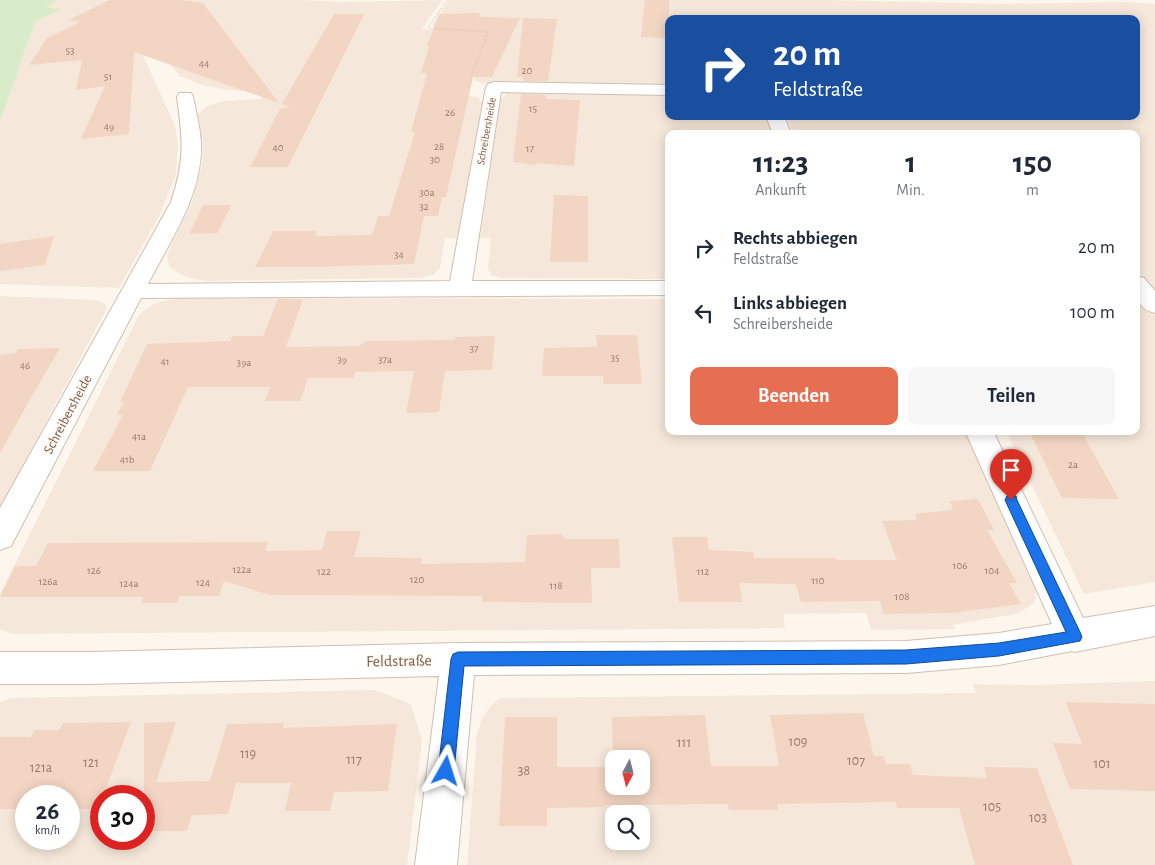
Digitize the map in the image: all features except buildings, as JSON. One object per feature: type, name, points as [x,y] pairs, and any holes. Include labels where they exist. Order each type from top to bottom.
[{"type":"street","name":"Schreibersheide","points":[[460,288],[494,87],[665,90]]},
{"type":"street","name":"Schreibersheide","points":[[0,537],[181,202],[189,176],[192,142],[185,97]]},
{"type":"street","points":[[133,291],[665,288]]},
{"type":"street","points":[[1140,288],[1155,306]]},
{"type":"street","points":[[981,435],[1075,637]]},
{"type":"street","name":"Feldstraße","points":[[0,668],[458,659],[906,657],[999,649],[1075,637],[1155,621]]},
{"type":"street","points":[[436,865],[458,659]]},
{"type":"path","points":[[446,0],[428,28],[488,32],[468,83],[494,87]]},
{"type":"shaded area","points":[[58,0],[301,0],[342,2],[442,0],[422,29],[482,34],[466,95],[478,97],[482,103],[457,238],[445,238],[440,268],[433,275],[421,278],[205,281],[187,277],[173,270],[169,266],[167,255],[192,202],[202,165],[203,140],[197,119],[198,114],[207,106],[224,101],[260,99],[264,92],[226,90],[199,84],[180,76],[158,49],[142,53],[175,126],[178,145],[176,174],[159,216],[119,288],[0,284],[0,122],[35,22],[60,9],[44,7]]},
{"type":"shaded area","points":[[449,0],[830,0],[1006,4],[1128,2],[1155,4],[1155,582],[1084,594],[1008,435],[1140,435],[1140,130],[792,130],[788,120],[1140,120],[1140,15],[665,15],[665,86],[481,83],[474,79],[491,31],[432,26]]},
{"type":"shaded area","points":[[520,91],[665,93],[665,120],[769,120],[772,130],[665,130],[665,279],[501,278],[491,275],[488,268],[491,238],[480,238],[501,99],[507,93]]},
{"type":"shaded area","points":[[0,296],[95,300],[105,303],[107,308],[0,508]]},
{"type":"shaded area","points":[[175,298],[665,299],[665,435],[968,435],[1036,590],[1035,602],[1019,613],[953,625],[955,629],[871,630],[866,613],[783,614],[785,628],[13,634],[2,630],[0,628],[0,594],[139,315],[154,304]]},
{"type":"shaded area","points":[[1155,681],[1155,865],[467,865],[477,734],[482,718],[500,698],[976,693],[973,684],[1034,685]]},
{"type":"shaded area","points":[[376,690],[411,704],[422,741],[407,865],[0,865],[0,702],[12,698]]},
{"type":"green space","points":[[0,0],[58,0],[45,7],[61,9],[35,22],[0,122]]},
{"type":"route","points":[[446,771],[458,659],[906,657],[999,649],[1075,637],[1011,500]]}]
